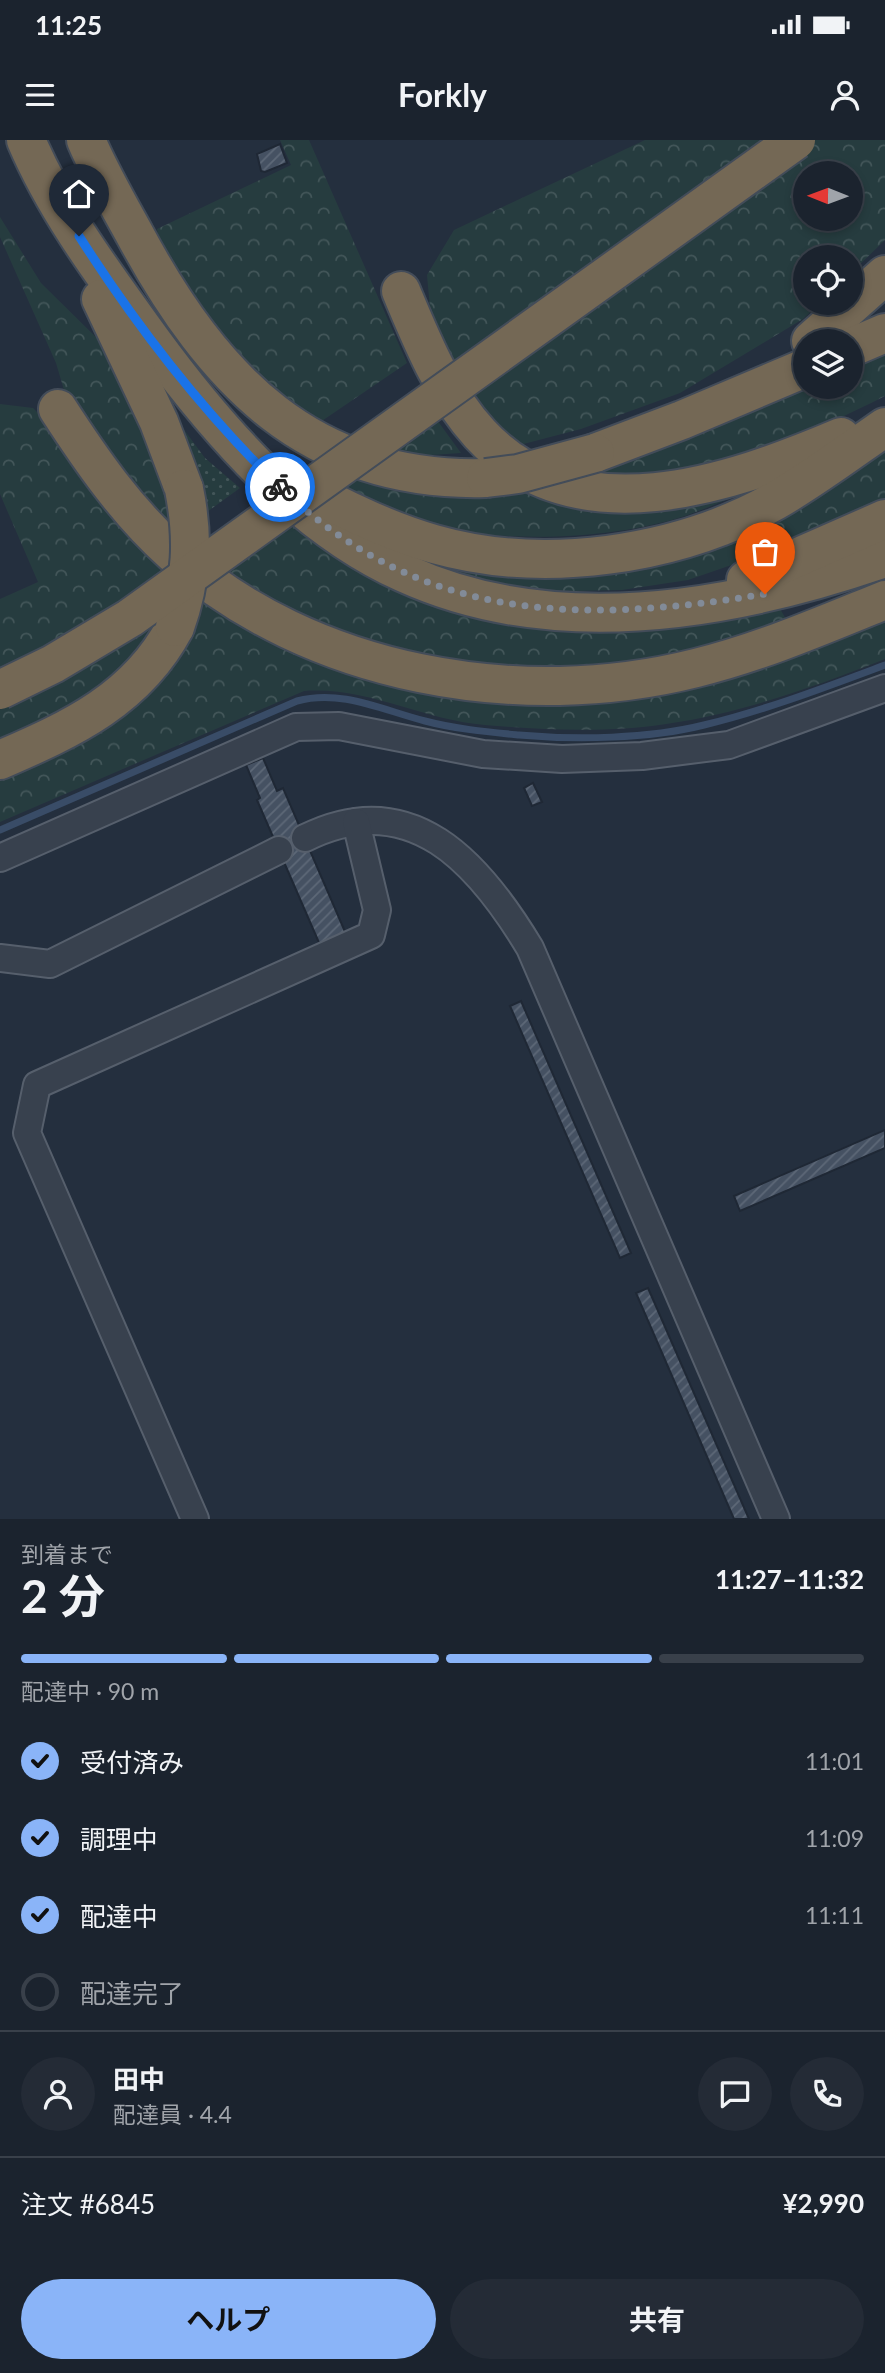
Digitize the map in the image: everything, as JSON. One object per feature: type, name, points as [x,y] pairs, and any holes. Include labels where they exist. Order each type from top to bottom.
[{"type":"highway","points":[[0,760],[41,742],[109,704],[144,674],[160,655],[175,627],[187,594],[192,556],[191,526],[184,489],[159,422],[26,140]]},
{"type":"highway","points":[[86,140],[178,309],[207,349],[272,411],[337,452],[374,466],[450,479],[518,474],[595,453],[793,373]]},
{"type":"highway","points":[[0,690],[53,664],[130,618],[796,140]]},
{"type":"highway","points":[[41,176],[104,276],[180,378],[233,438],[284,490],[319,519],[359,549],[404,573],[451,591],[502,604],[553,611],[661,608],[765,594],[817,582],[885,558]]},
{"type":"highway","points":[[824,329],[885,275]]},
{"type":"highway","points":[[401,291],[435,369],[480,435],[516,464],[544,480],[574,490],[609,495],[641,494],[698,485],[800,454],[885,418]]},
{"type":"highway","points":[[863,342],[885,333]]},
{"type":"highway","points":[[725,401],[793,354]]},
{"type":"highway","points":[[58,409],[90,458],[131,510],[173,554],[220,589],[270,620],[322,643],[376,662],[430,675],[485,683],[541,686],[647,678],[745,654],[885,600]]},
{"type":"highway","points":[[233,438],[297,484],[391,529],[436,544],[485,554],[536,558],[586,556],[637,549],[682,539],[730,521],[774,501],[885,427]]},
{"type":"highway","points":[[661,608],[718,591],[885,519]]},
{"type":"street","points":[[0,858],[296,727],[339,726],[483,754],[562,759],[642,756],[729,746],[885,688]]},
{"type":"street","points":[[304,838],[356,822],[394,822],[427,834],[474,868],[503,902],[530,948],[776,1519]]},
{"type":"street","points":[[195,1519],[27,1133],[37,1085],[371,935],[377,910],[356,822]]},
{"type":"street","points":[[0,974],[50,964],[279,850]]},
{"type":"street","points":[[0,958],[50,964]]},
{"type":"green space","points":[[280,140],[309,140],[407,363],[313,427],[265,396],[167,280],[157,229],[291,165]]},
{"type":"green space","points":[[645,140],[885,140],[885,240],[863,261],[863,245],[793,245],[793,315],[807,315],[680,393],[581,429],[508,448],[478,416],[431,319],[427,275],[454,230]]},
{"type":"green space","points":[[0,217],[41,283],[107,348],[164,471],[175,537],[87,428],[64,390],[56,363],[0,237]]},
{"type":"green space","points":[[885,342],[885,396],[796,438],[733,461],[669,475],[628,477],[562,474],[793,391],[793,399],[863,399],[863,352]]},
{"type":"green space","points":[[0,404],[33,408],[57,432],[171,572],[0,676],[0,599],[38,582],[0,494]]},
{"type":"green space","points":[[429,409],[461,453],[387,458]]},
{"type":"green space","points":[[179,423],[205,458],[240,488],[196,520]]},
{"type":"green space","points":[[885,451],[885,500],[746,560],[688,580],[622,590],[524,592],[476,581],[380,547],[572,569],[849,474]]},
{"type":"green space","points":[[343,471],[754,488],[694,513],[656,524],[592,534],[525,537],[431,526],[320,490]]},
{"type":"green space","points":[[288,522],[333,552],[536,627],[637,631],[693,626],[779,607],[787,621],[722,648],[590,669],[434,662],[285,615],[217,572]]},
{"type":"green space","points":[[201,592],[499,697],[885,614],[885,659],[750,706],[666,724],[621,729],[485,725],[439,717],[372,698],[327,691],[304,691],[0,822],[0,773],[25,763]]},
{"type":"green space","points":[[164,612],[143,650],[112,680],[58,715],[0,743],[0,706]]},
{"type":"building","points":[[280,144],[287,163],[265,172],[261,171],[257,154]]},
{"type":"building","points":[[263,758],[277,791],[283,788],[346,934],[320,945],[257,800],[260,798],[246,765]]},
{"type":"building","points":[[533,783],[542,802],[532,806],[524,788]]},
{"type":"building","points":[[521,1001],[631,1253],[620,1258],[510,1006]]},
{"type":"building","points":[[885,1130],[885,1148],[740,1211],[734,1196]]},
{"type":"building","points":[[648,1288],[749,1519],[734,1519],[636,1293]]},
{"type":"waterway","points":[[0,830],[297,701],[313,698],[361,702],[436,724],[460,728],[541,737],[612,737],[682,730],[727,719],[796,698],[885,665]]},
{"type":"way so far","points":[[280,487],[359,549],[404,573],[451,591],[502,604],[553,611],[610,611],[713,603],[765,594]]},
{"type":"route","points":[[79,236],[104,276],[205,408],[280,487]]}]
